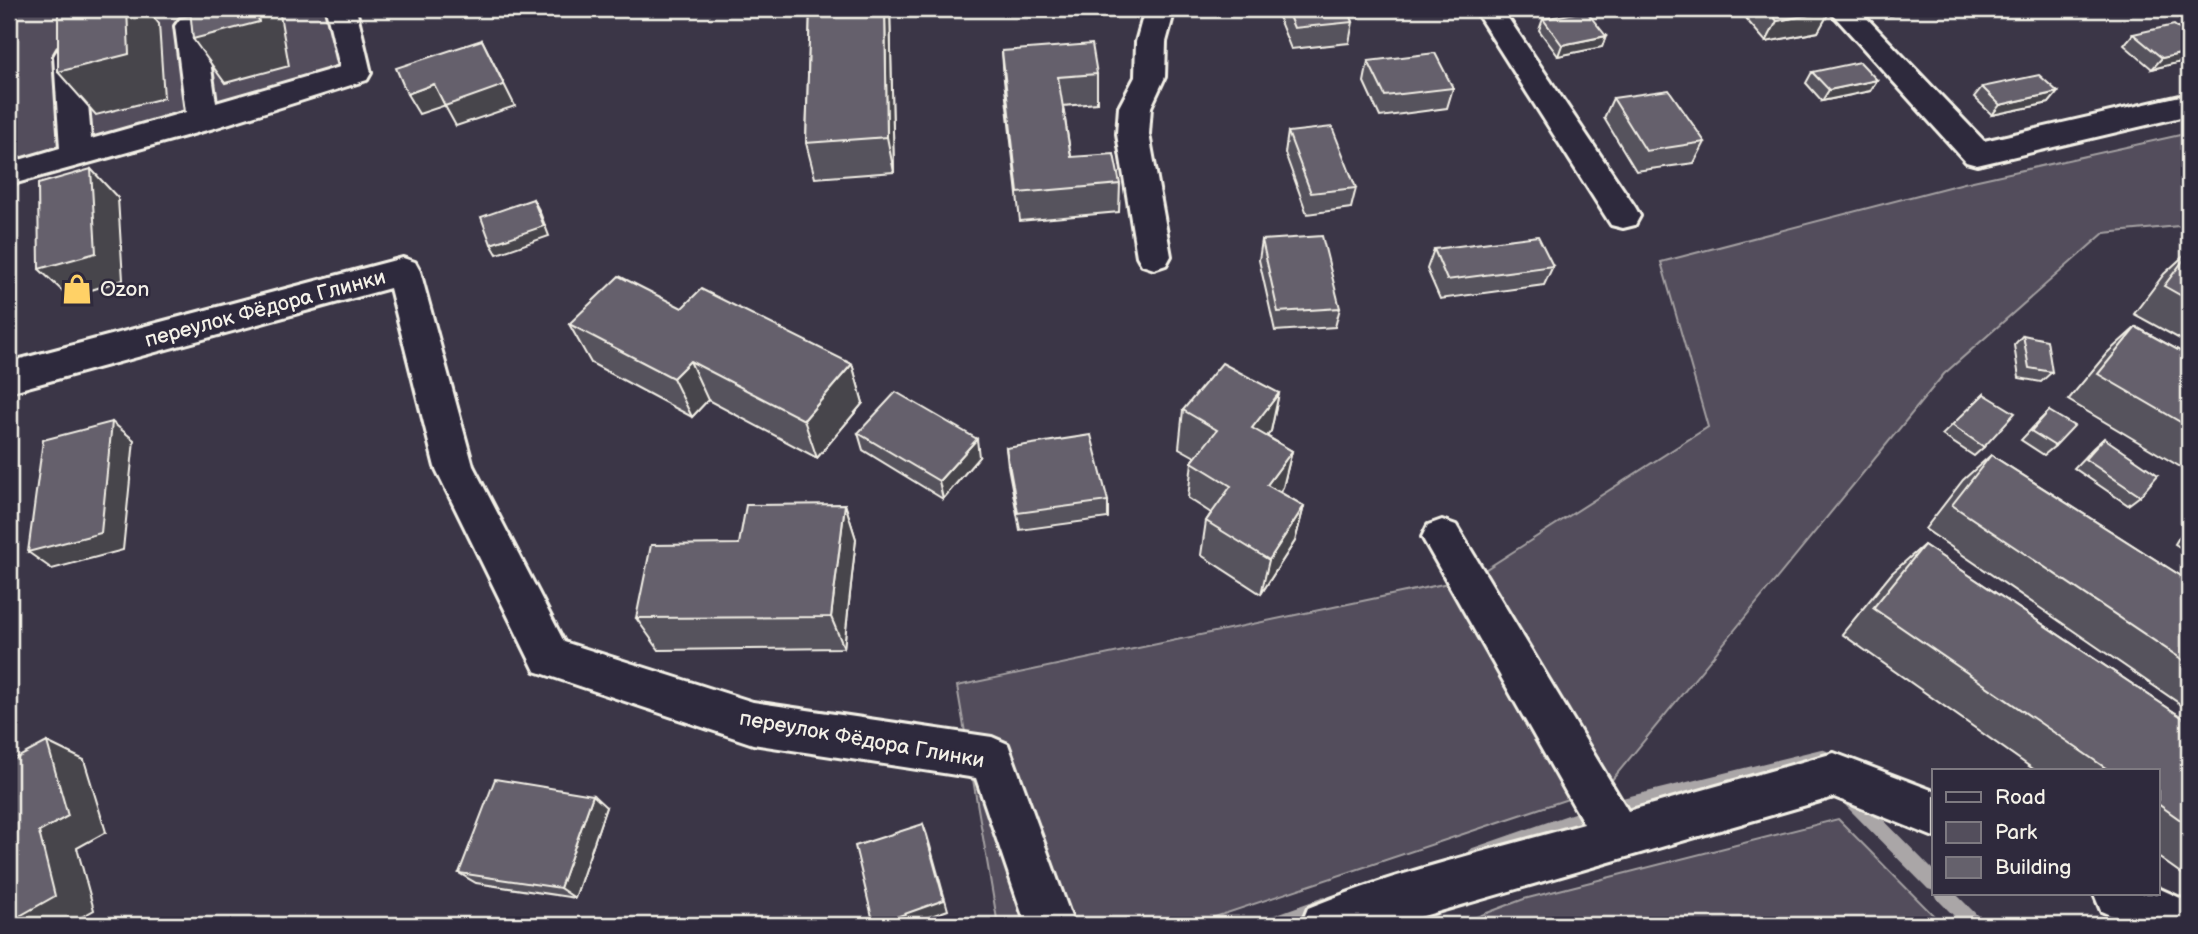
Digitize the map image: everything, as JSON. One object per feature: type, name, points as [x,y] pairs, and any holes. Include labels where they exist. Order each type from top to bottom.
[{"type":"street","points":[[9,174],[203,120],[356,73],[341,9]]},
{"type":"street","points":[[1154,256],[1133,134],[1135,107],[1150,77],[1151,42],[1160,9]]},
{"type":"street","points":[[1488,9],[1623,216]]},
{"type":"street","points":[[1842,9],[1977,154],[2189,105]]},
{"type":"street","points":[[190,26],[203,120]]},
{"type":"street","points":[[69,56],[76,155]]},
{"type":"street","name":"переулок Фёдора Глинки","points":[[9,377],[403,271],[454,467],[550,657],[752,723],[992,759],[1050,925]]},
{"type":"street","points":[[1442,537],[1617,837]]},
{"type":"street","points":[[1325,925],[1387,903],[1834,775],[1932,813]]},
{"type":"street","points":[[2120,895],[2187,925]]},
{"type":"green space","points":[[9,9],[344,9],[356,73],[9,173]]},
{"type":"green space","points":[[2189,133],[2189,225],[2104,233],[1944,374],[1607,786],[1191,925],[998,925],[957,686],[1472,578],[1708,427],[1661,262],[1964,183]]},
{"type":"green space","points":[[1838,819],[1943,925],[1455,925],[1524,899]]},
{"type":"building","points":[[58,9],[127,9],[129,54],[58,72]]},
{"type":"building","points":[[190,9],[257,9],[259,22],[193,39]]},
{"type":"building","points":[[810,9],[885,9],[887,137],[806,143]]},
{"type":"building","points":[[1286,9],[1348,9],[1353,22],[1294,28]]},
{"type":"building","points":[[1767,9],[1828,9],[1830,11],[1777,21]]},
{"type":"building","points":[[1586,11],[1606,36],[1562,45],[1543,19]]},
{"type":"building","points":[[2174,25],[2189,37],[2189,52],[2162,58],[2133,34]]},
{"type":"building","points":[[482,40],[504,85],[445,106],[434,84],[407,94],[396,68]]},
{"type":"building","points":[[1092,44],[1097,74],[1058,77],[1071,157],[1114,154],[1120,184],[1018,193],[1002,51]]},
{"type":"building","points":[[1435,53],[1453,88],[1385,96],[1368,61]]},
{"type":"building","points":[[1860,62],[1877,80],[1829,90],[1812,72]]},
{"type":"building","points":[[2039,75],[2058,92],[2000,105],[1982,87]]},
{"type":"building","points":[[1669,90],[1705,142],[1646,151],[1613,98]]},
{"type":"building","points":[[1332,127],[1356,188],[1311,193],[1288,132]]},
{"type":"building","points":[[91,169],[96,253],[39,269],[38,184]]},
{"type":"building","points":[[533,199],[544,226],[491,244],[481,217]]},
{"type":"building","points":[[1322,236],[1340,308],[1278,312],[1262,240]]},
{"type":"building","points":[[1538,236],[1553,266],[1447,280],[1434,249]]},
{"type":"building","points":[[2189,253],[2189,300],[2164,286]]},
{"type":"building","points":[[619,276],[682,308],[701,289],[852,364],[804,420],[690,361],[673,378],[569,324]]},
{"type":"building","points":[[2136,327],[2189,356],[2189,427],[2098,374]]},
{"type":"building","points":[[2023,335],[2047,340],[2052,372],[2029,368]]},
{"type":"building","points":[[1222,363],[1279,393],[1252,428],[1292,451],[1267,485],[1304,506],[1269,560],[1206,521],[1231,486],[1192,462],[1217,430],[1183,410]]},
{"type":"building","points":[[896,392],[977,439],[939,481],[858,433]]},
{"type":"building","points":[[1984,394],[2015,413],[1984,447],[1952,425]]},
{"type":"building","points":[[2049,411],[2074,426],[2055,446],[2031,431]]},
{"type":"building","points":[[112,422],[101,533],[28,552],[43,440]]},
{"type":"building","points":[[1091,435],[1108,501],[1018,513],[1006,448]]},
{"type":"building","points":[[2104,438],[2158,475],[2140,496],[2085,459]]},
{"type":"building","points":[[1991,455],[2189,581],[2189,664],[1952,505]]},
{"type":"building","points":[[845,504],[831,617],[636,618],[651,545],[739,544],[746,505]]},
{"type":"building","points":[[1924,545],[2189,722],[2189,826],[2160,805],[2160,769],[2107,769],[1873,608]]},
{"type":"building","points":[[47,742],[68,816],[39,832],[55,896],[9,922],[9,762]]},
{"type":"building","points":[[495,779],[593,795],[560,888],[459,873]]},
{"type":"building","points":[[923,824],[944,900],[874,925],[855,846]]},
{"type":"waterway","points":[[1614,808],[1821,757]]},
{"type":"waterway","points":[[1849,797],[1932,881]]},
{"type":"waterway","points":[[1476,855],[1591,815]]},
{"type":"waterway","points":[[1945,895],[1975,925]]},
{"type":"waterway","points":[[1269,925],[1324,906]]},
{"type":"place","name":"Ozon","points":[[77,289]]}]
